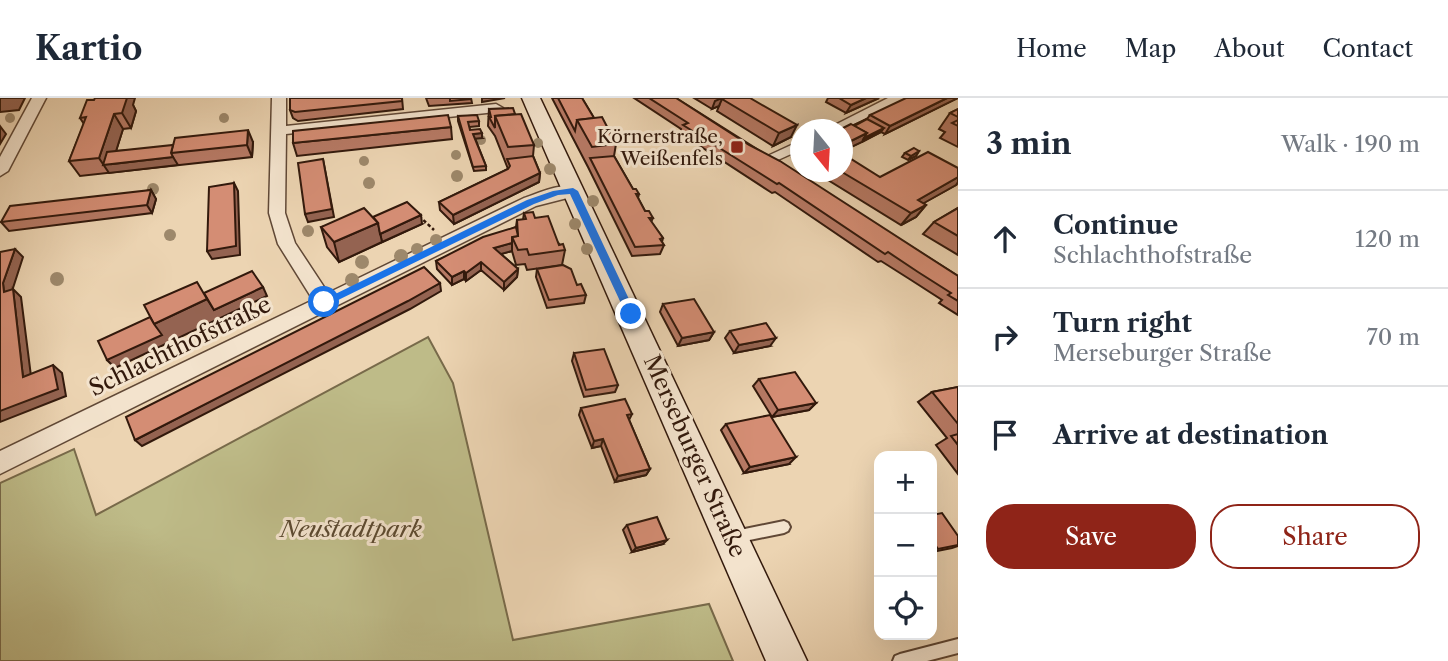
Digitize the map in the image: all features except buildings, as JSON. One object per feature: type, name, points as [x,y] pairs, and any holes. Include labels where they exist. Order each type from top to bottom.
[{"type":"main road","name":"Merseburger Straße","points":[[531,98],[788,661]]},
{"type":"street","points":[[0,171],[39,98]]},
{"type":"street","points":[[279,98],[277,213],[287,244],[324,302]]},
{"type":"street","points":[[853,120],[899,98]]},
{"type":"street","points":[[278,131],[496,108]]},
{"type":"street","points":[[769,159],[790,150]]},
{"type":"street","name":"Schlachthofstraße","points":[[0,463],[530,202],[556,192],[573,191]]},
{"type":"lane","points":[[732,538],[784,527]]},
{"type":"lane","points":[[900,661],[958,646]]},
{"type":"path","points":[[417,214],[447,243]]},
{"type":"green space","name":"Neustadtpark","points":[[428,337],[453,383],[513,640],[709,604],[733,661],[0,661],[0,483],[74,449],[96,515]]},
{"type":"place","name":"Körnerstraße, Weißenfels","points":[[737,147]]},
{"type":"route","points":[[324,302],[530,202],[556,192],[573,191],[631,314]]}]
